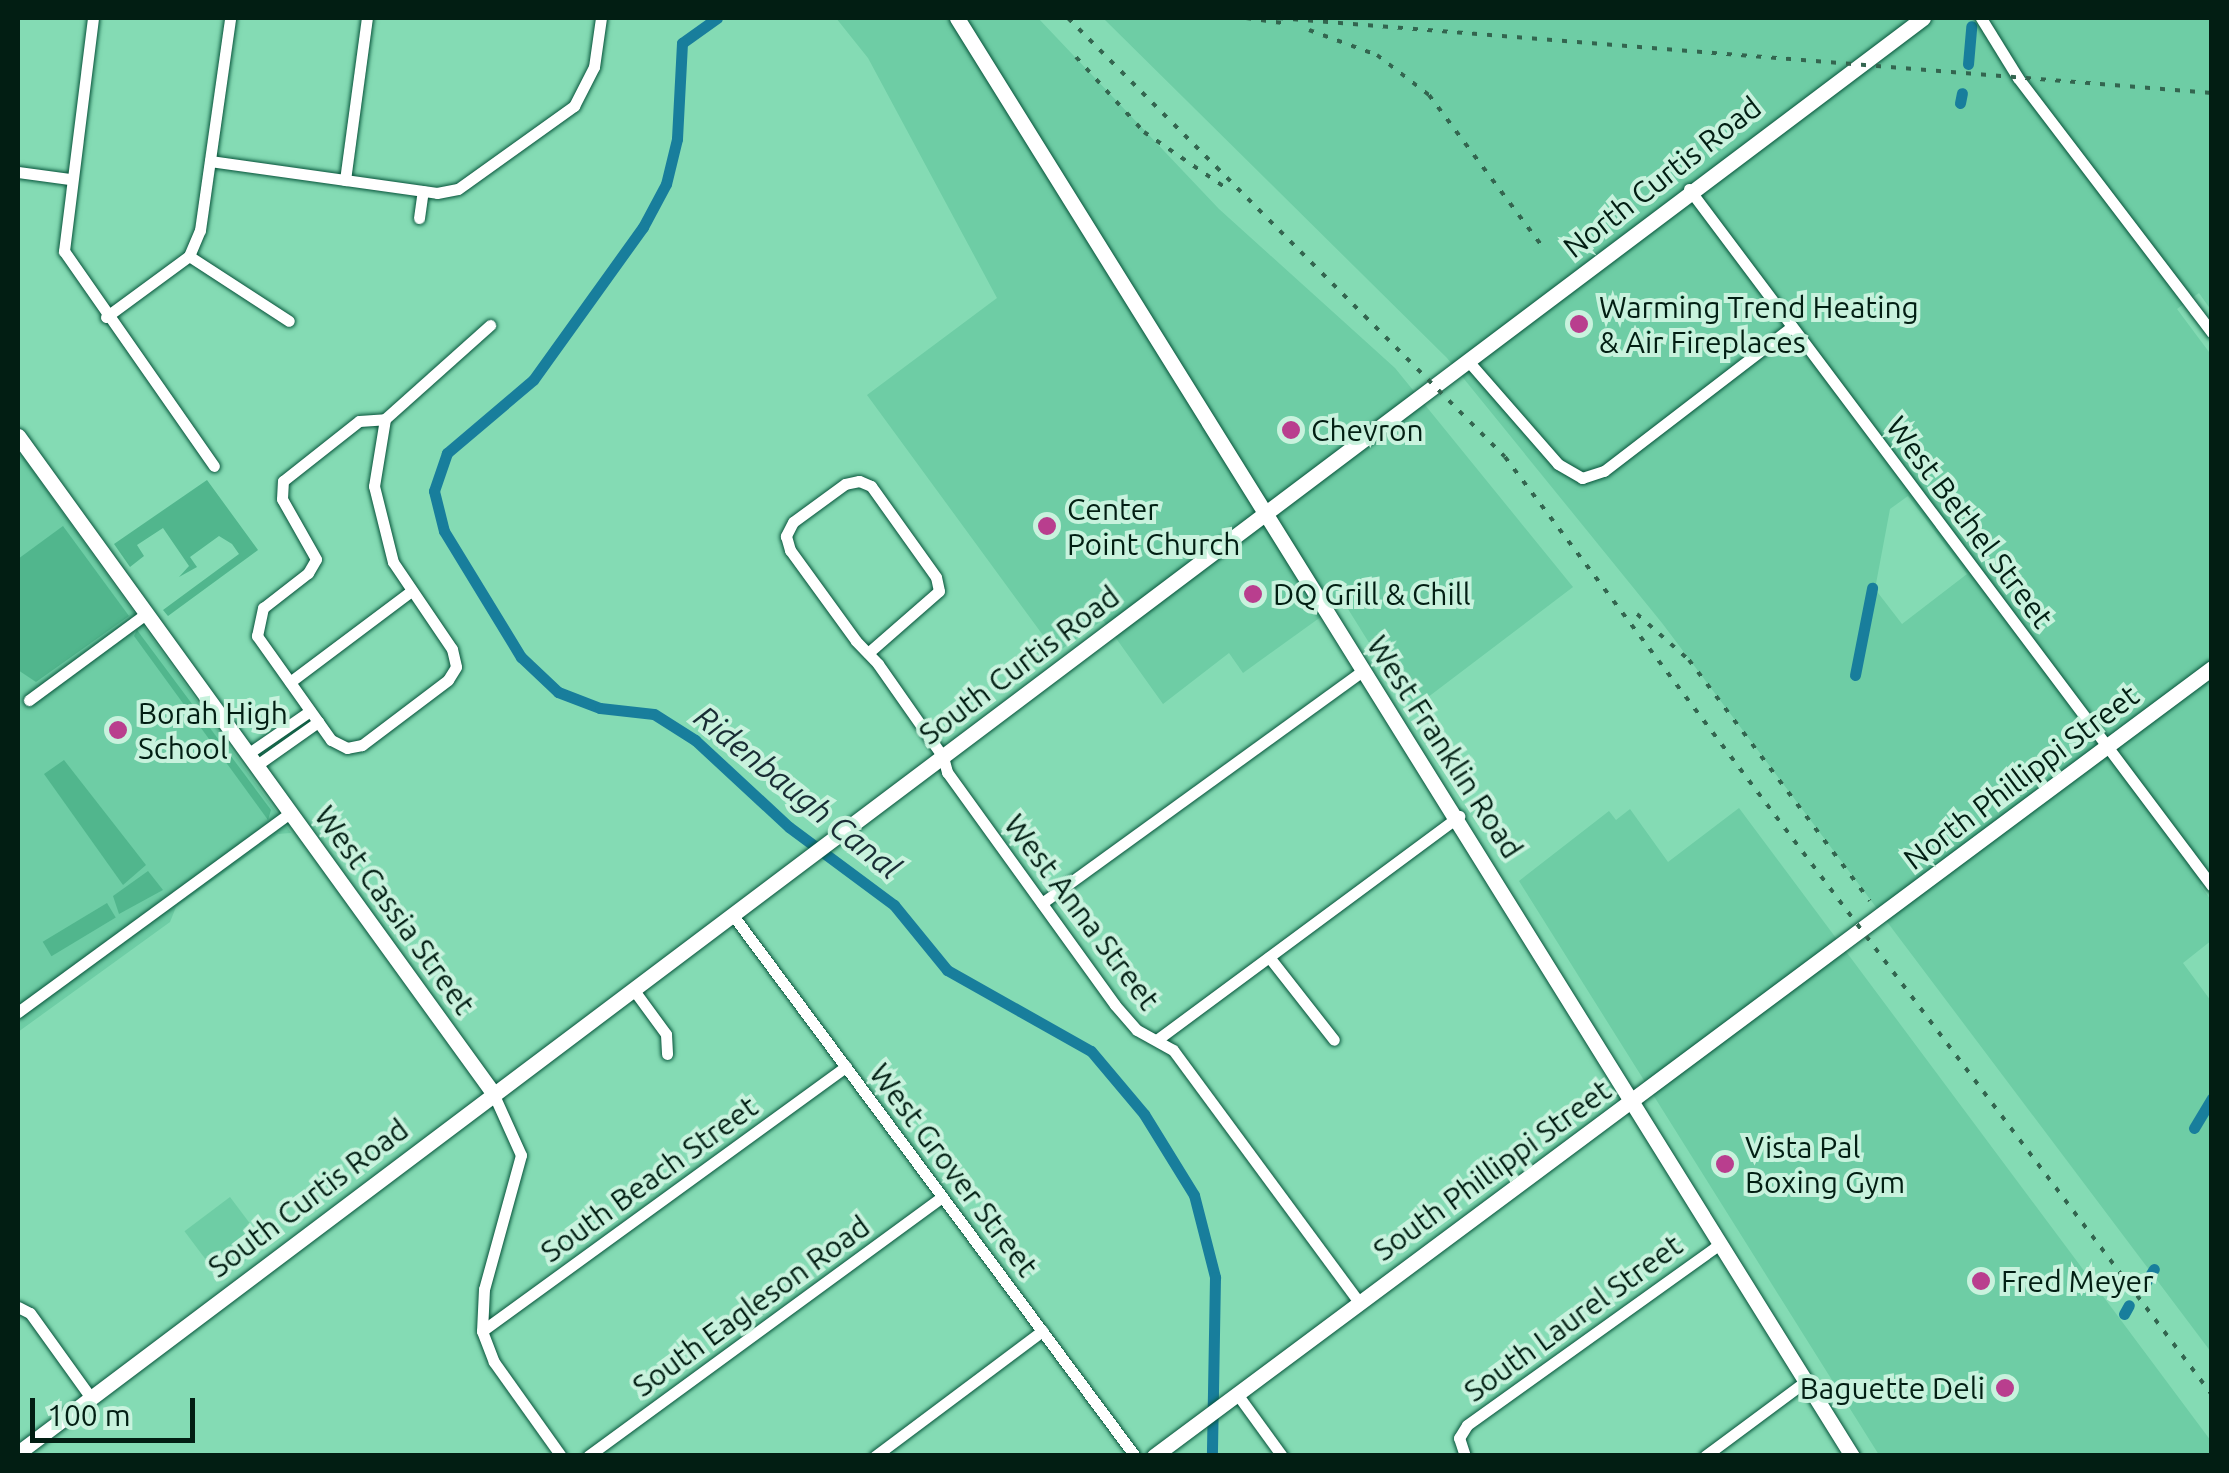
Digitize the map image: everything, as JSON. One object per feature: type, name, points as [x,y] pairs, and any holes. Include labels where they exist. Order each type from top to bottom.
[{"type":"street","points":[[92,18],[64,251],[106,317],[214,466]]},
{"type":"street","points":[[106,317],[189,256],[200,230],[230,18]]},
{"type":"street","points":[[344,180],[367,18]]},
{"type":"street","points":[[210,161],[423,191],[473,182],[574,106],[594,67],[601,18]]},
{"type":"street","name":"West Franklin Road","points":[[957,18],[1363,671],[1459,816],[1852,1456]]},
{"type":"street","name":"North Curtis Road","points":[[1439,386],[1689,189],[1923,18]]},
{"type":"street","points":[[1982,18],[2018,78],[2212,333]]},
{"type":"street","points":[[18,172],[70,179]]},
{"type":"street","name":"West Bethel Street","points":[[1689,189],[2212,886]]},
{"type":"street","points":[[419,218],[423,191]]},
{"type":"street","points":[[189,256],[289,321]]},
{"type":"street","points":[[385,419],[374,486],[394,562],[452,649],[456,666],[448,680],[362,744],[339,746],[290,682],[256,628],[263,608],[308,574],[316,559],[282,498],[283,480],[359,421],[385,419],[490,326]]},
{"type":"street","points":[[1469,362],[1558,464],[1582,478],[1604,471],[1792,327]]},
{"type":"street","name":"South Curtis Road","points":[[21,1453],[493,1093],[1439,386]]},
{"type":"street","name":"West Cassia Street","points":[[18,436],[493,1093],[520,1154],[484,1290],[482,1332]]},
{"type":"street","name":"West Anna Street","points":[[868,653],[932,602],[939,591],[936,577],[870,486],[858,481],[845,484],[793,522],[786,536],[868,653],[943,757],[946,772],[1042,904],[1137,1030],[1158,1039],[1359,1302]]},
{"type":"street","points":[[290,682],[410,591]]},
{"type":"street","points":[[28,700],[147,613]]},
{"type":"street","name":"North Phillippi Street","points":[[1862,929],[2212,668]]},
{"type":"street","points":[[1042,904],[1363,671]]},
{"type":"street","points":[[253,759],[314,716]]},
{"type":"street","points":[[18,1012],[291,812]]},
{"type":"street","points":[[1158,1039],[1459,816]]},
{"type":"street","name":"West Grover Street","points":[[732,914],[1135,1456]]},
{"type":"street","name":"South Phillippi Street","points":[[1154,1456],[1862,929]]},
{"type":"street","points":[[1270,957],[1334,1040]]},
{"type":"street","points":[[633,988],[666,1034],[667,1054]]},
{"type":"street","name":"South Beach Street","points":[[482,1332],[846,1067]]},
{"type":"street","name":"South Eagleson Road","points":[[588,1456],[942,1196]]},
{"type":"street","name":"South Laurel Street","points":[[1465,1456],[1459,1438],[1467,1425],[1720,1244]]},
{"type":"street","points":[[18,1307],[30,1312],[91,1398]]},
{"type":"street","points":[[875,1456],[1042,1331]]},
{"type":"street","points":[[482,1332],[494,1362],[561,1456]]},
{"type":"street","points":[[1705,1456],[1806,1381]]},
{"type":"street","points":[[1230,1399],[1282,1456]]},
{"type":"shaded area","points":[[836,18],[1038,18],[1219,209],[1395,368],[1573,587],[1411,710],[1343,601],[1243,673],[1229,653],[1163,704],[1103,620],[1056,653],[867,395],[997,298],[868,58]]},
{"type":"shaded area","points":[[1103,18],[2211,18],[2211,310],[2199,293],[2177,309],[2212,356],[2212,876],[2200,885],[2211,900],[2212,940],[2183,963],[2211,1001],[2211,1352],[1662,623],[1447,358]],"holes":[[[1908,496],[1967,574],[1902,624],[1875,589],[1890,509]]]},
{"type":"shaded area","name":"Borah High School","points":[[18,450],[291,833],[278,834],[176,907],[170,922],[18,1032]]},
{"type":"shaded area","points":[[207,480],[258,550],[168,616],[163,610],[239,554],[232,544],[219,536],[190,557],[197,567],[179,577],[189,566],[163,528],[137,545],[144,556],[130,567],[114,544]]},
{"type":"shaded area","points":[[63,526],[129,616],[36,682],[18,670],[18,559]]},
{"type":"shaded area","points":[[137,630],[271,810],[268,820],[134,636]]},
{"type":"shaded area","points":[[64,760],[146,865],[123,885],[44,774]]},
{"type":"shaded area","points":[[1739,808],[2211,1441],[2211,1455],[1879,1455],[1519,881],[1609,811],[1616,820],[1630,809],[1668,862]]},
{"type":"shaded area","points":[[148,871],[163,890],[119,914],[113,896]]},
{"type":"shaded area","points":[[107,903],[116,918],[51,956],[43,942]]},
{"type":"shaded area","points":[[230,1197],[266,1245],[221,1279],[184,1231]]},
{"type":"waterway","name":"Ridenbaugh Canal","points":[[717,18],[682,43],[677,139],[666,184],[643,227],[533,380],[447,453],[434,491],[444,531],[521,657],[558,692],[600,708],[654,714],[695,740],[789,827],[894,905],[947,970],[1091,1051],[1144,1114],[1194,1195],[1215,1277],[1212,1456]]},
{"type":"waterway","points":[[1968,64],[1971,26]]},
{"type":"waterway","points":[[1960,103],[1962,93]]},
{"type":"waterway","points":[[1855,675],[1872,588]]},
{"type":"waterway","points":[[2194,1128],[2212,1098]]},
{"type":"waterway","points":[[2143,1287],[2154,1269]]},
{"type":"waterway","points":[[2124,1314],[2129,1305]]},
{"type":"railway","points":[[1068,18],[1505,457],[2212,1395]]},
{"type":"railway","points":[[1246,18],[1290,24]]},
{"type":"railway","points":[[1278,18],[2212,93]]},
{"type":"railway","points":[[1309,30],[1377,55],[1429,95],[1544,249]]},
{"type":"railway","points":[[1076,57],[1144,132],[1226,188]]},
{"type":"railway","points":[[1637,614],[1689,660],[1870,901]]},
{"type":"place","name":"Warming Trend Heating & Air Fireplaces","points":[[1579,324]]},
{"type":"place","name":"Chevron","points":[[1291,430]]},
{"type":"place","name":"Center Point Church","points":[[1047,526]]},
{"type":"place","name":"DQ Grill & Chill","points":[[1253,594]]},
{"type":"place","name":"Borah High School","points":[[118,730]]},
{"type":"place","name":"Vista Pal Boxing Gym","points":[[1725,1164]]},
{"type":"place","name":"Fred Meyer","points":[[1981,1281]]},
{"type":"place","name":"Baguette Deli","points":[[2005,1388]]}]
